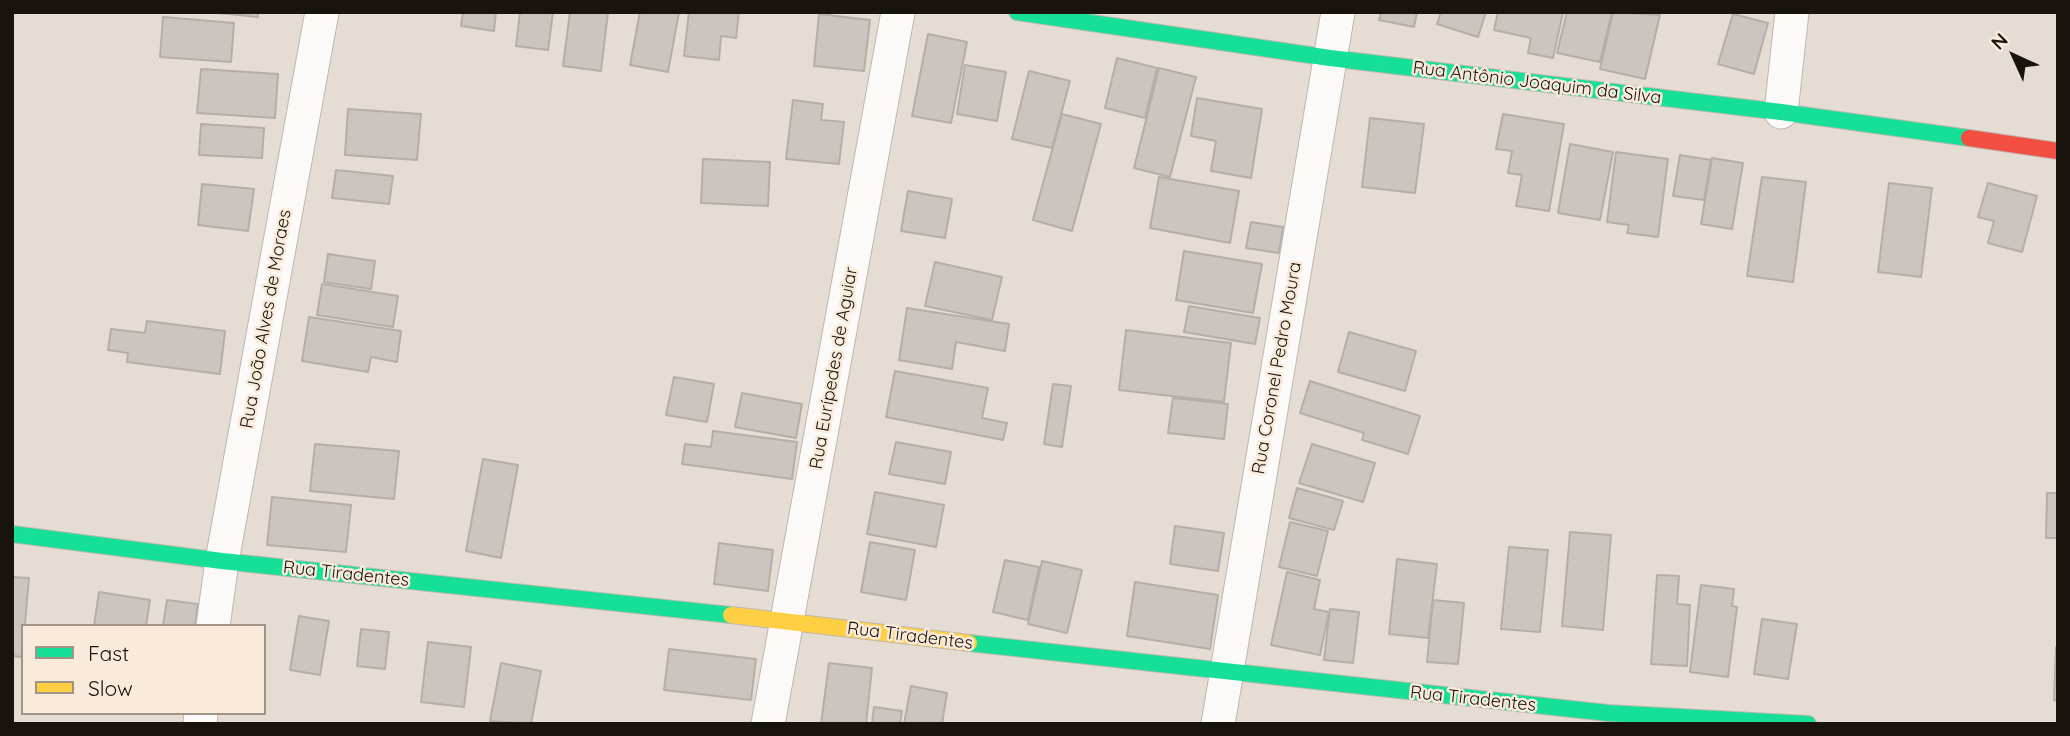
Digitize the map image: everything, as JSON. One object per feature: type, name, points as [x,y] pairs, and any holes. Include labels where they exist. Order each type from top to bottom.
[{"type":"street","name":"Rua João Alves de Moraes","points":[[213,624],[222,561],[322,12]]},
{"type":"street","name":"Rua Eurípedes de Aguiar","points":[[768,724],[898,12]]},
{"type":"street","name":"Rua Antônio Joaquim da Silva","points":[[1017,12],[1330,58],[1781,112],[2058,151]]},
{"type":"street","name":"Rua Coronel Pedro Moura","points":[[1217,724],[1338,12]]},
{"type":"street","points":[[1781,112],[1792,12]]},
{"type":"street","name":"Rua Tiradentes","points":[[12,534],[222,561],[788,621],[1607,718],[1808,724]]},
{"type":"building","points":[[209,12],[258,12],[258,17]]},
{"type":"building","points":[[463,12],[496,12],[494,31],[461,26]]},
{"type":"building","points":[[520,12],[553,12],[548,50],[516,46]]},
{"type":"building","points":[[570,12],[608,12],[601,71],[563,66]]},
{"type":"building","points":[[640,12],[679,12],[668,72],[630,65]]},
{"type":"building","points":[[689,12],[739,12],[736,38],[721,36],[719,60],[684,56]]},
{"type":"building","points":[[1381,12],[1417,12],[1414,27],[1379,20]]},
{"type":"building","points":[[1441,12],[1486,12],[1478,37],[1437,24]]},
{"type":"building","points":[[1498,12],[1563,12],[1553,58],[1528,53],[1531,38],[1494,30]]},
{"type":"building","points":[[1567,12],[1612,12],[1600,62],[1557,53]]},
{"type":"building","points":[[1613,12],[1660,15],[1645,79],[1600,69]]},
{"type":"building","points":[[819,14],[870,20],[864,71],[814,66]]},
{"type":"building","points":[[1733,14],[1768,23],[1754,74],[1718,64]]},
{"type":"building","points":[[163,17],[234,23],[231,62],[160,57]]},
{"type":"building","points":[[928,34],[967,42],[951,123],[912,116]]},
{"type":"building","points":[[1117,58],[1157,68],[1145,118],[1105,108]]},
{"type":"building","points":[[965,65],[1006,72],[997,121],[957,114]]},
{"type":"building","points":[[1159,68],[1196,77],[1170,177],[1134,168]]},
{"type":"building","points":[[201,69],[278,74],[275,118],[197,113]]},
{"type":"building","points":[[1029,71],[1070,81],[1052,148],[1012,139]]},
{"type":"building","points":[[1197,98],[1262,109],[1251,178],[1211,171],[1216,141],[1191,136]]},
{"type":"building","points":[[793,100],[823,104],[821,120],[844,122],[839,164],[786,159]]},
{"type":"building","points":[[348,109],[421,114],[417,160],[345,155]]},
{"type":"building","points":[[1062,114],[1101,124],[1072,231],[1033,220]]},
{"type":"building","points":[[1503,114],[1564,124],[1549,211],[1516,206],[1522,175],[1508,173],[1512,151],[1496,149]]},
{"type":"building","points":[[1370,118],[1424,124],[1415,193],[1362,187]]},
{"type":"building","points":[[201,124],[264,128],[262,158],[199,155]]},
{"type":"building","points":[[1570,144],[1613,152],[1600,220],[1558,213]]},
{"type":"building","points":[[1616,152],[1668,159],[1658,237],[1627,233],[1629,225],[1607,222]]},
{"type":"building","points":[[1680,155],[1711,160],[1704,200],[1673,196]]},
{"type":"building","points":[[1712,158],[1743,163],[1732,229],[1701,224]]},
{"type":"building","points":[[703,159],[770,162],[768,206],[701,203]]},
{"type":"building","points":[[336,170],[393,176],[389,204],[332,198]]},
{"type":"building","points":[[1159,177],[1239,191],[1230,243],[1150,228]]},
{"type":"building","points":[[1762,177],[1806,182],[1793,282],[1747,276]]},
{"type":"building","points":[[1889,183],[1932,188],[1921,277],[1878,272]]},
{"type":"building","points":[[1988,183],[2037,196],[2022,252],[1988,243],[1994,221],[1978,217]]},
{"type":"building","points":[[202,184],[254,189],[248,231],[198,225]]},
{"type":"building","points":[[908,191],[952,199],[945,238],[901,231]]},
{"type":"building","points":[[1251,222],[1283,227],[1279,253],[1246,248]]},
{"type":"building","points":[[1184,251],[1262,264],[1253,313],[1176,300]]},
{"type":"building","points":[[328,254],[375,261],[371,289],[324,282]]},
{"type":"building","points":[[935,262],[1002,277],[992,320],[925,306]]},
{"type":"building","points":[[322,284],[398,296],[393,327],[317,315]]},
{"type":"building","points":[[1189,306],[1260,318],[1255,344],[1184,332]]},
{"type":"building","points":[[907,308],[1009,324],[1005,351],[956,342],[952,369],[899,360]]},
{"type":"building","points":[[309,317],[401,331],[397,362],[371,357],[368,372],[302,361]]},
{"type":"building","points":[[147,321],[225,331],[220,374],[127,362],[128,353],[108,350],[111,329],[145,333]]},
{"type":"building","points":[[1126,330],[1231,343],[1224,402],[1119,390]]},
{"type":"building","points":[[1349,332],[1416,351],[1405,391],[1338,372]]},
{"type":"building","points":[[895,371],[988,388],[982,418],[1007,423],[1003,440],[886,417]]},
{"type":"building","points":[[674,377],[714,384],[707,422],[666,415]]},
{"type":"building","points":[[1310,381],[1420,416],[1408,454],[1362,440],[1364,433],[1300,413]]},
{"type":"building","points":[[1053,384],[1071,386],[1062,447],[1044,444]]},
{"type":"building","points":[[742,393],[802,404],[796,438],[735,427]]},
{"type":"building","points":[[1173,398],[1228,404],[1224,439],[1168,433]]},
{"type":"building","points":[[713,431],[797,442],[792,479],[682,464],[685,444],[711,447]]},
{"type":"building","points":[[896,442],[951,452],[945,484],[889,474]]},
{"type":"building","points":[[315,444],[399,451],[394,499],[310,491]]},
{"type":"building","points":[[1312,444],[1375,463],[1363,502],[1299,483]]},
{"type":"building","points":[[483,459],[518,465],[501,558],[466,551]]},
{"type":"building","points":[[1297,488],[1343,501],[1334,530],[1289,518]]},
{"type":"building","points":[[875,492],[944,505],[936,547],[867,534]]},
{"type":"building","points":[[2047,493],[2058,493],[2058,538],[2046,538]]},
{"type":"building","points":[[272,497],[351,505],[346,552],[267,545]]},
{"type":"building","points":[[1290,522],[1328,531],[1317,576],[1279,567]]},
{"type":"building","points":[[1175,526],[1224,533],[1218,571],[1170,564]]},
{"type":"building","points":[[1570,532],[1611,535],[1603,630],[1562,626]]},
{"type":"building","points":[[870,542],[915,550],[906,600],[861,592]]},
{"type":"building","points":[[719,543],[773,550],[768,591],[714,584]]},
{"type":"building","points":[[1509,547],[1548,550],[1540,632],[1501,629]]},
{"type":"building","points":[[1397,559],[1437,564],[1428,638],[1389,634]]},
{"type":"building","points":[[1005,560],[1039,567],[1028,620],[993,612]]},
{"type":"building","points":[[1042,561],[1082,570],[1067,633],[1028,624]]},
{"type":"building","points":[[1287,572],[1320,580],[1314,609],[1329,612],[1320,655],[1271,645]]},
{"type":"building","points":[[1657,575],[1679,576],[1677,604],[1690,605],[1687,666],[1651,664]]},
{"type":"building","points":[[12,577],[29,578],[25,624],[21,624],[21,657],[12,656]]},
{"type":"building","points":[[1135,582],[1218,595],[1210,649],[1127,636]]},
{"type":"building","points":[[1701,585],[1734,589],[1732,606],[1737,607],[1728,677],[1690,672]]},
{"type":"building","points":[[99,592],[150,600],[146,624],[94,624]]},
{"type":"building","points":[[167,600],[198,604],[195,624],[163,624]]},
{"type":"building","points":[[1433,600],[1464,603],[1458,664],[1427,662]]},
{"type":"building","points":[[1330,609],[1359,612],[1353,663],[1324,660]]},
{"type":"building","points":[[299,616],[329,621],[320,675],[290,670]]},
{"type":"building","points":[[1762,619],[1797,624],[1788,679],[1754,674]]},
{"type":"building","points":[[361,629],[389,632],[385,669],[357,666]]},
{"type":"building","points":[[428,642],[471,647],[464,707],[421,702]]},
{"type":"building","points":[[2058,647],[2058,701],[2054,700]]},
{"type":"building","points":[[669,649],[756,659],[751,700],[664,690]]},
{"type":"building","points":[[501,663],[541,671],[531,724],[490,721]]},
{"type":"building","points":[[829,663],[872,668],[866,724],[821,724]]},
{"type":"building","points":[[911,686],[947,693],[942,724],[904,724]]},
{"type":"building","points":[[874,707],[902,711],[900,724],[872,724]]},
{"type":"traffic: fast","points":[[1017,12],[1330,58],[1781,112],[1969,138]]},
{"type":"traffic: fast","points":[[12,534],[222,561],[731,615]]},
{"type":"traffic: fast","points":[[969,643],[1608,713],[1808,724]]},
{"type":"traffic: slow","points":[[731,615],[969,643]]},
{"type":"traffic: jam","points":[[1969,138],[2058,151]]}]
